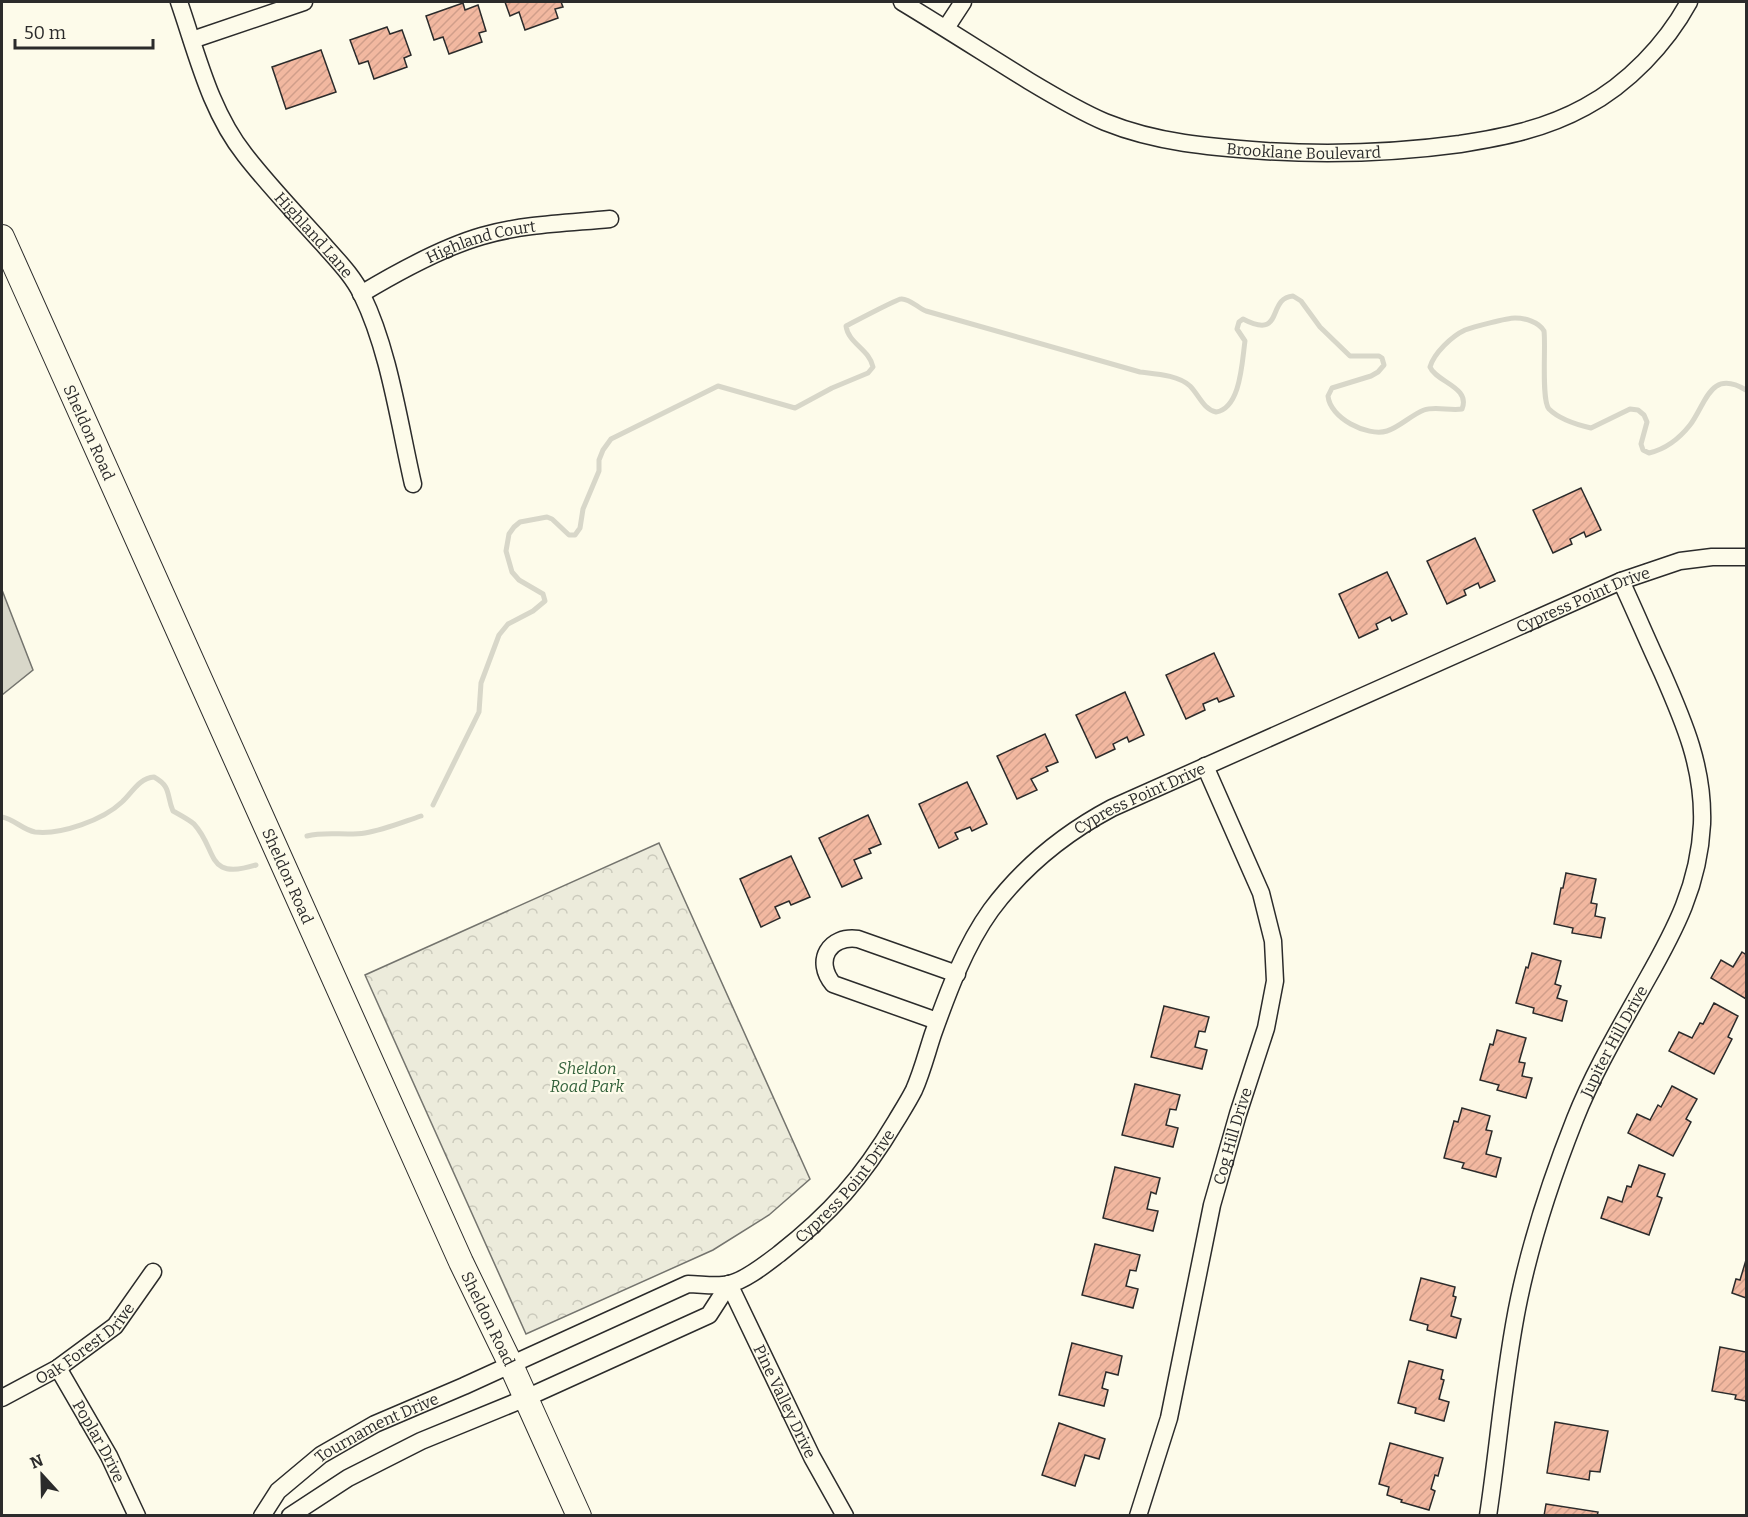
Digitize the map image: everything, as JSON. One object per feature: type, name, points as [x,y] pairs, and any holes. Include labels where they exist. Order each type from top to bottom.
[{"type":"main road","name":"Sheldon Road","points":[[2,237],[460,1262],[511,1365],[579,1515]]},
{"type":"street","name":"Highland Lane","points":[[178,2],[197,61],[230,135],[265,179],[350,275],[362,294],[375,326],[384,358],[413,484]]},
{"type":"street","points":[[192,40],[304,2]]},
{"type":"street","name":"Brooklane Boulevard","points":[[902,2],[1065,103],[1135,133],[1205,147],[1320,154],[1424,149],[1501,137],[1540,128],[1586,107],[1611,90],[1649,57],[1680,18],[1689,2]]},
{"type":"street","points":[[946,28],[963,2]]},
{"type":"street","name":"Highland Court","points":[[362,294],[391,277],[482,236],[529,227],[610,219]]},
{"type":"street","name":"Cypress Point Drive","points":[[511,1365],[688,1284],[729,1284],[762,1268],[803,1235],[842,1198],[867,1166],[914,1090],[937,1022],[957,975],[971,943],[991,911],[1026,869],[1059,840],[1091,819],[1621,581],[1680,561],[1712,557],[1746,557]]},
{"type":"street","name":"Jupiter Hill Drive","points":[[1488,1515],[1519,1297],[1550,1185],[1576,1116],[1671,938],[1697,871],[1702,822],[1698,771],[1691,742],[1621,581]]},
{"type":"street","name":"Cog Hill Drive","points":[[1138,1515],[1169,1418],[1212,1205],[1266,1028],[1275,981],[1273,941],[1261,893],[1205,766]]},
{"type":"street","points":[[937,1022],[834,984],[827,976],[824,965],[826,954],[831,945],[840,940],[858,939],[957,975]]},
{"type":"street","name":"Oak Forest Drive","points":[[2,1398],[58,1368],[115,1326],[153,1272]]},
{"type":"street","points":[[526,1398],[709,1315],[729,1284]]},
{"type":"street","name":"Pine Valley Drive","points":[[729,1284],[812,1457],[845,1515]]},
{"type":"street","name":"Tournament Drive","points":[[262,1515],[278,1491],[321,1455],[375,1424],[511,1365]]},
{"type":"street","name":"Poplar Drive","points":[[58,1368],[109,1456],[137,1515]]},
{"type":"street","name":"Tournament Drive","points":[[290,1515],[348,1478],[421,1441],[526,1398]]},
{"type":"green space","name":"Sheldon Road Park","points":[[659,843],[810,1179],[769,1215],[713,1250],[526,1334],[365,975]]},
{"type":"shaded area","points":[[2,590],[33,670],[2,695]]},
{"type":"building","points":[[505,2],[561,2],[563,7],[555,9],[558,18],[525,30],[519,12],[510,16]]},
{"type":"building","points":[[463,3],[465,10],[478,5],[486,31],[479,33],[482,42],[449,54],[443,37],[434,40],[426,16]]},
{"type":"building","points":[[387,27],[390,34],[402,30],[411,55],[404,58],[407,67],[374,79],[368,61],[359,64],[350,40]]},
{"type":"building","points":[[321,50],[336,92],[286,109],[272,67]]},
{"type":"building","points":[[1581,488],[1601,530],[1586,537],[1584,532],[1570,539],[1572,544],[1553,553],[1533,510]]},
{"type":"building","points":[[1475,538],[1495,581],[1480,588],[1478,583],[1464,590],[1466,595],[1447,604],[1427,561]]},
{"type":"building","points":[[1387,572],[1407,614],[1392,621],[1390,617],[1376,624],[1378,629],[1359,638],[1339,594]]},
{"type":"building","points":[[1214,653],[1234,696],[1219,702],[1217,698],[1203,704],[1205,710],[1186,719],[1166,675]]},
{"type":"building","points":[[1125,692],[1144,735],[1129,742],[1127,737],[1113,744],[1115,749],[1096,758],[1076,715]]},
{"type":"building","points":[[1045,734],[1058,762],[1046,767],[1048,771],[1031,779],[1037,790],[1017,799],[997,756]]},
{"type":"building","points":[[967,782],[987,824],[972,831],[970,827],[955,833],[958,839],[939,848],[919,804]]},
{"type":"building","points":[[868,815],[881,844],[869,849],[871,853],[854,860],[862,878],[842,887],[819,838]]},
{"type":"building","points":[[791,856],[810,897],[791,905],[789,901],[775,907],[780,918],[761,927],[740,879]]},
{"type":"building","points":[[1566,873],[1596,879],[1591,903],[1597,904],[1595,916],[1605,918],[1601,938],[1572,933],[1573,928],[1554,924]]},
{"type":"building","points":[[1742,952],[1745,954],[1746,952],[1746,999],[1711,978],[1721,960],[1733,967]]},
{"type":"building","points":[[1532,953],[1561,961],[1555,984],[1561,986],[1557,998],[1567,1001],[1562,1021],[1533,1013],[1534,1008],[1516,1003]]},
{"type":"building","points":[[1714,1003],[1738,1016],[1728,1037],[1732,1039],[1714,1074],[1669,1051],[1679,1032],[1692,1038],[1700,1023],[1703,1024]]},
{"type":"building","points":[[1164,1006],[1209,1017],[1205,1032],[1199,1031],[1195,1047],[1207,1050],[1202,1069],[1151,1057]]},
{"type":"building","points":[[1497,1030],[1526,1038],[1519,1062],[1525,1063],[1522,1076],[1532,1078],[1526,1098],[1497,1090],[1499,1085],[1480,1080],[1490,1044],[1493,1045]]},
{"type":"building","points":[[1135,1084],[1180,1095],[1176,1110],[1170,1109],[1166,1125],[1178,1128],[1173,1147],[1122,1135]]},
{"type":"building","points":[[1672,1086],[1697,1099],[1686,1119],[1691,1122],[1673,1156],[1628,1133],[1637,1114],[1650,1120],[1658,1105],[1661,1107]]},
{"type":"building","points":[[1462,1108],[1490,1116],[1486,1130],[1492,1131],[1486,1154],[1501,1158],[1496,1177],[1462,1168],[1464,1163],[1444,1158],[1454,1121],[1458,1122]]},
{"type":"building","points":[[1639,1165],[1665,1174],[1657,1196],[1662,1198],[1649,1235],[1601,1218],[1608,1197],[1622,1202],[1627,1186],[1631,1187]]},
{"type":"building","points":[[1115,1167],[1160,1178],[1156,1194],[1151,1192],[1147,1209],[1158,1211],[1153,1231],[1103,1218]]},
{"type":"building","points":[[1095,1244],[1140,1255],[1136,1271],[1130,1270],[1126,1286],[1138,1289],[1133,1308],[1082,1295]]},
{"type":"building","points":[[1746,1260],[1746,1298],[1732,1293],[1736,1279],[1740,1280]]},
{"type":"building","points":[[1421,1278],[1455,1287],[1453,1296],[1456,1297],[1451,1316],[1461,1319],[1456,1338],[1427,1330],[1428,1325],[1410,1320]]},
{"type":"building","points":[[1072,1343],[1122,1356],[1118,1375],[1106,1372],[1102,1388],[1108,1390],[1104,1406],[1059,1395]]},
{"type":"building","points":[[1720,1347],[1746,1352],[1746,1401],[1735,1399],[1736,1395],[1712,1391]]},
{"type":"building","points":[[1409,1361],[1443,1370],[1441,1379],[1444,1380],[1439,1399],[1449,1402],[1444,1421],[1415,1413],[1416,1408],[1398,1403]]},
{"type":"building","points":[[1555,1422],[1608,1431],[1600,1472],[1590,1471],[1589,1480],[1547,1473]]},
{"type":"building","points":[[1059,1423],[1105,1439],[1099,1459],[1085,1455],[1075,1486],[1042,1475]]},
{"type":"building","points":[[1390,1443],[1443,1458],[1438,1476],[1435,1475],[1431,1489],[1435,1491],[1429,1510],[1401,1502],[1402,1500],[1387,1495],[1389,1487],[1379,1484]]},
{"type":"building","points":[[1546,1504],[1598,1512],[1597,1516],[1544,1516]]},
{"type":"waterway","points":[[433,805],[479,712],[481,683],[499,635],[508,624],[533,611],[545,601],[543,594],[519,580],[512,572],[506,551],[509,534],[514,527],[520,522],[547,517],[569,535],[575,535],[580,528],[583,509],[599,471],[599,460],[611,439],[718,386],[795,408],[832,388],[868,373],[873,367],[871,361],[851,337],[846,326],[901,299],[926,311],[1140,372],[1179,379],[1190,386],[1208,408],[1216,412],[1224,409],[1231,402],[1239,382],[1245,341],[1237,329],[1239,322],[1243,319],[1265,325],[1270,322],[1285,298],[1293,296],[1301,301],[1320,327],[1350,356],[1379,356],[1382,358],[1384,365],[1378,372],[1332,388],[1328,396],[1335,412],[1342,418],[1360,428],[1379,432],[1396,427],[1428,409],[1462,409],[1462,395],[1430,367],[1435,356],[1449,341],[1465,330],[1511,318],[1531,321],[1544,331],[1545,395],[1549,409],[1553,413],[1563,419],[1591,428],[1630,409],[1638,410],[1647,422],[1641,444],[1643,450],[1649,453],[1667,446],[1681,435],[1696,417],[1705,399],[1717,386],[1724,383],[1734,384],[1746,390]]},
{"type":"waterway","points":[[2,817],[35,832],[69,829],[114,809],[140,783],[154,777],[164,784],[173,811],[194,824],[220,866],[240,869],[256,865]]},
{"type":"waterway","points":[[307,836],[365,833],[421,816]]}]
